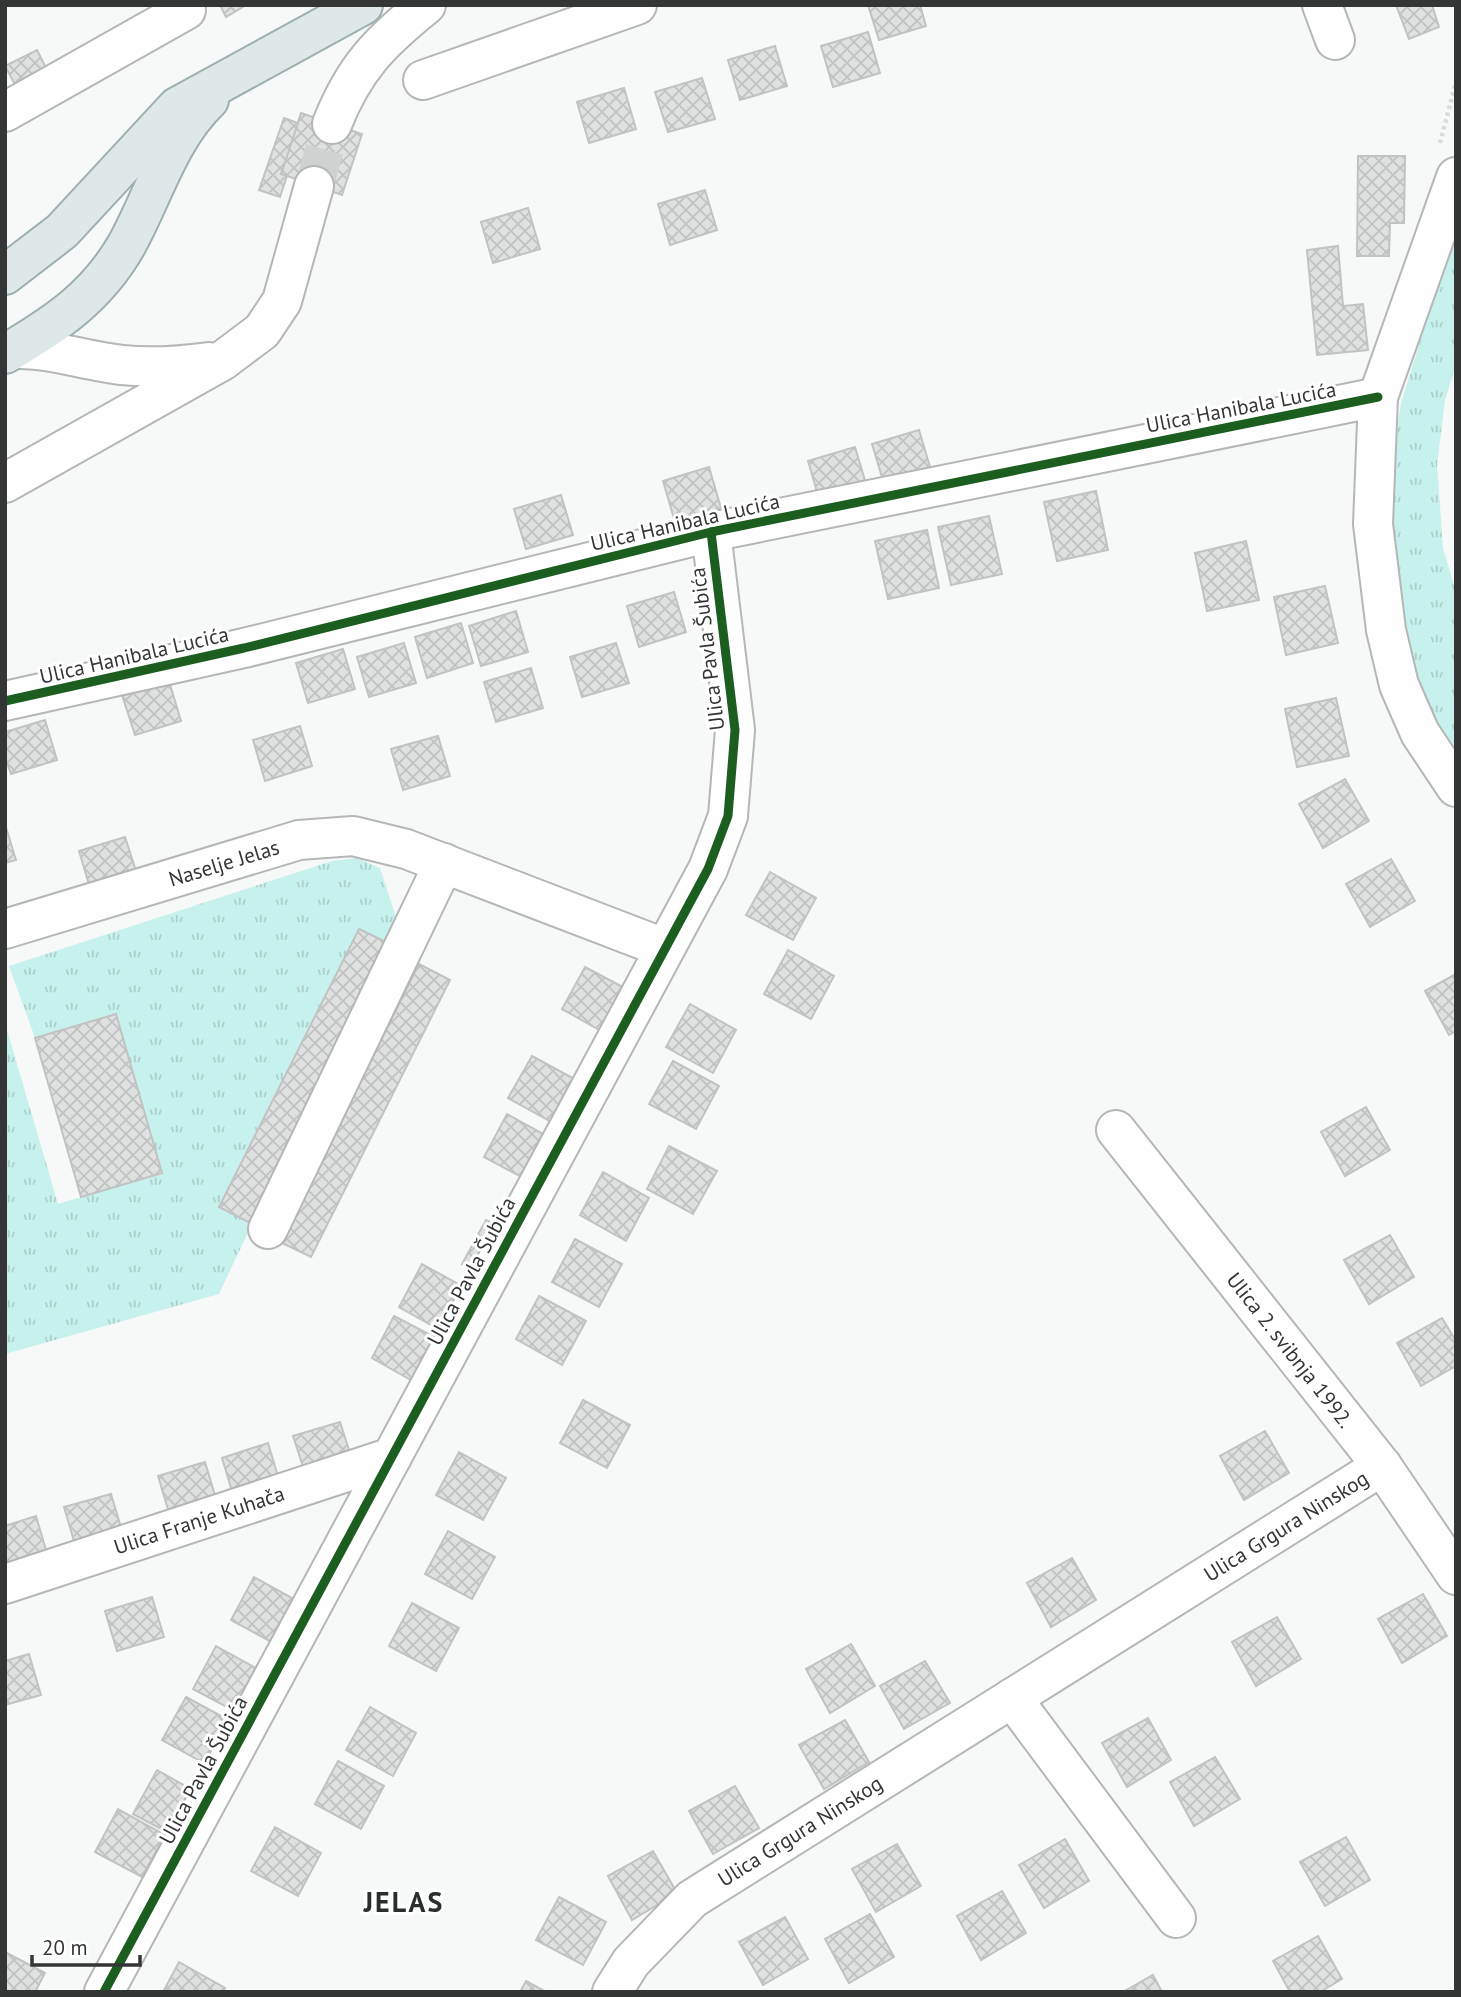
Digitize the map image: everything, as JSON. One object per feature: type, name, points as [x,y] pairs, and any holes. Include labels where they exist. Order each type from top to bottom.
[{"type":"main road","points":[[5,275],[62,231],[165,116],[204,90],[363,5]]},
{"type":"main road","points":[[9,352],[61,320],[104,276],[125,246],[186,128],[203,106],[236,75]]},
{"type":"street","points":[[135,5],[164,11],[193,8]]},
{"type":"street","points":[[332,124],[345,91],[358,69],[382,42],[426,5]]},
{"type":"street","points":[[423,80],[637,5]]},
{"type":"street","points":[[5,112],[193,8]]},
{"type":"street","points":[[1456,177],[1378,397],[1373,524],[1386,630],[1399,685],[1420,733],[1456,787]]},
{"type":"street","points":[[5,484],[222,361],[247,343],[273,318],[282,300],[314,186]]},
{"type":"street","points":[[9,352],[39,348],[99,361],[161,368],[222,361]]},
{"type":"street","name":"Ulica Hanibala Lucića","points":[[5,701],[244,648],[710,532],[1378,397]]},
{"type":"street","name":"Ulica Pavla Šubića","points":[[104,1992],[708,869],[728,816],[736,730],[710,532]]},
{"type":"street","name":"Naselje Jelas","points":[[5,929],[299,840],[353,836],[406,849],[664,948]]},
{"type":"street","points":[[268,1229],[444,863]]},
{"type":"street","name":"Ulica 2. svibnja 1992.","points":[[1116,1130],[1382,1465],[1456,1576]]},
{"type":"street","name":"Ulica Franje Kuhača","points":[[5,1584],[392,1457]]},
{"type":"street","name":"Ulica Grgura Ninskog","points":[[612,1992],[631,1962],[692,1899],[1382,1465]]},
{"type":"street","points":[[1012,1698],[1176,1918]]},
{"type":"green space","points":[[1456,226],[1456,365],[1445,400],[1437,465],[1443,548],[1456,592],[1456,762],[1421,700],[1404,643],[1386,496],[1401,403]]},
{"type":"green space","points":[[357,858],[380,868],[398,923],[219,1207],[252,1224],[219,1294],[5,1354],[5,1023],[58,1204],[161,1173],[116,1015],[35,1038],[9,966],[332,861]]},
{"type":"building","points":[[220,5],[246,5],[226,17]]},
{"type":"building","points":[[868,5],[920,5],[926,26],[879,40]]},
{"type":"building","points":[[1396,5],[1432,5],[1439,27],[1409,39]]},
{"type":"building","points":[[868,32],[880,73],[833,87],[821,46]]},
{"type":"building","points":[[775,46],[787,86],[740,100],[728,60]]},
{"type":"building","points":[[37,50],[50,76],[19,92],[5,66]]},
{"type":"building","points":[[702,78],[715,119],[668,132],[655,92]]},
{"type":"building","points":[[624,88],[636,129],[589,143],[577,102]]},
{"type":"building","points":[[301,113],[362,134],[342,195],[281,174]]},
{"type":"building","points":[[284,118],[298,123],[281,174],[287,176],[280,197],[259,190]]},
{"type":"building","points":[[1358,156],[1405,156],[1404,223],[1390,223],[1389,256],[1357,256]]},
{"type":"building","points":[[705,190],[717,230],[670,245],[658,204]]},
{"type":"building","points":[[528,208],[540,249],[493,263],[481,222]]},
{"type":"building","points":[[1338,246],[1343,306],[1363,304],[1368,350],[1317,355],[1307,250]]},
{"type":"building","points":[[919,430],[931,470],[884,484],[872,444]]},
{"type":"building","points":[[855,447],[867,487],[820,502],[808,461]]},
{"type":"building","points":[[709,467],[721,508],[675,522],[663,481]]},
{"type":"building","points":[[1096,491],[1108,550],[1057,561],[1044,502]]},
{"type":"building","points":[[561,495],[573,535],[526,549],[514,509]]},
{"type":"building","points":[[989,516],[1002,574],[951,585],[938,527]]},
{"type":"building","points":[[927,530],[939,588],[888,599],[875,541]]},
{"type":"building","points":[[1246,541],[1259,600],[1207,611],[1195,553]]},
{"type":"building","points":[[1325,586],[1338,643],[1286,655],[1274,597]]},
{"type":"building","points":[[674,592],[686,632],[639,647],[627,606]]},
{"type":"building","points":[[516,611],[528,652],[481,666],[469,626]]},
{"type":"building","points":[[461,623],[473,663],[427,678],[415,637]]},
{"type":"building","points":[[404,643],[416,683],[369,697],[357,657]]},
{"type":"building","points":[[616,643],[629,683],[582,697],[570,657]]},
{"type":"building","points":[[343,649],[355,689],[308,703],[296,663]]},
{"type":"building","points":[[531,668],[543,708],[496,722],[484,682]]},
{"type":"building","points":[[169,681],[181,721],[135,735],[122,695]]},
{"type":"building","points":[[1336,698],[1349,756],[1297,767],[1285,709]]},
{"type":"building","points":[[45,720],[57,760],[11,774],[5,757],[5,732]]},
{"type":"building","points":[[300,726],[312,766],[265,781],[253,740]]},
{"type":"building","points":[[438,736],[450,776],[403,790],[391,749]]},
{"type":"building","points":[[1345,779],[1369,821],[1323,848],[1299,804]]},
{"type":"building","points":[[5,824],[16,860],[5,863]]},
{"type":"building","points":[[125,837],[138,877],[91,891],[79,851]]},
{"type":"building","points":[[1391,859],[1415,901],[1370,927],[1346,884]]},
{"type":"building","points":[[770,872],[816,898],[793,940],[746,915]]},
{"type":"building","points":[[359,929],[392,945],[252,1224],[219,1207]]},
{"type":"building","points":[[788,950],[834,976],[811,1019],[764,994]]},
{"type":"building","points":[[419,964],[450,980],[311,1257],[280,1242]]},
{"type":"building","points":[[585,967],[632,992],[608,1035],[562,1009]]},
{"type":"building","points":[[1456,974],[1456,1031],[1449,1035],[1425,991]]},
{"type":"building","points":[[690,1004],[736,1030],[713,1073],[666,1047]]},
{"type":"building","points":[[116,1014],[162,1173],[81,1197],[35,1038]]},
{"type":"building","points":[[532,1056],[578,1081],[555,1124],[508,1098]]},
{"type":"building","points":[[673,1061],[719,1086],[696,1129],[649,1104]]},
{"type":"building","points":[[1366,1107],[1390,1150],[1345,1176],[1321,1132]]},
{"type":"building","points":[[507,1114],[554,1140],[531,1182],[484,1157]]},
{"type":"building","points":[[669,1146],[717,1171],[693,1214],[647,1189]]},
{"type":"building","points":[[603,1172],[649,1198],[626,1241],[580,1215]]},
{"type":"building","points":[[486,1220],[507,1231],[483,1275],[462,1264]]},
{"type":"building","points":[[1390,1235],[1414,1277],[1369,1304],[1344,1260]]},
{"type":"building","points":[[575,1239],[622,1264],[599,1307],[552,1282]]},
{"type":"building","points":[[422,1264],[469,1290],[445,1333],[399,1307]]},
{"type":"building","points":[[539,1296],[586,1321],[562,1365],[516,1339]]},
{"type":"building","points":[[394,1316],[442,1341],[418,1384],[372,1358]]},
{"type":"building","points":[[1442,1318],[1456,1341],[1456,1366],[1421,1386],[1397,1343]]},
{"type":"building","points":[[583,1400],[630,1425],[607,1468],[560,1443]]},
{"type":"building","points":[[340,1422],[353,1462],[306,1476],[293,1436]]},
{"type":"building","points":[[1265,1431],[1289,1473],[1244,1500],[1220,1456]]},
{"type":"building","points":[[268,1443],[280,1483],[234,1498],[222,1458]]},
{"type":"building","points":[[459,1452],[506,1478],[483,1520],[436,1495]]},
{"type":"building","points":[[205,1462],[217,1502],[170,1516],[158,1476]]},
{"type":"building","points":[[111,1494],[123,1534],[76,1548],[64,1507]]},
{"type":"building","points":[[36,1516],[48,1557],[5,1570],[5,1526]]},
{"type":"building","points":[[448,1531],[495,1557],[472,1599],[425,1574]]},
{"type":"building","points":[[1072,1558],[1096,1600],[1051,1627],[1027,1583]]},
{"type":"building","points":[[254,1577],[301,1603],[277,1645],[231,1620]]},
{"type":"building","points":[[1423,1594],[1447,1636],[1402,1663],[1378,1619]]},
{"type":"building","points":[[152,1597],[164,1637],[117,1651],[105,1611]]},
{"type":"building","points":[[412,1603],[459,1628],[436,1671],[389,1646]]},
{"type":"building","points":[[1277,1617],[1301,1659],[1256,1686],[1232,1642]]},
{"type":"building","points":[[851,1644],[875,1686],[830,1713],[806,1669]]},
{"type":"building","points":[[216,1646],[263,1672],[240,1714],[193,1689]]},
{"type":"building","points":[[29,1654],[41,1695],[5,1705],[5,1661]]},
{"type":"building","points":[[925,1661],[950,1703],[904,1729],[880,1686]]},
{"type":"building","points":[[186,1697],[232,1722],[209,1766],[162,1740]]},
{"type":"building","points":[[370,1707],[416,1733],[393,1776],[346,1750]]},
{"type":"building","points":[[1148,1718],[1171,1760],[1127,1787],[1102,1743]]},
{"type":"building","points":[[845,1720],[869,1762],[824,1789],[799,1745]]},
{"type":"building","points":[[1215,1757],[1240,1799],[1194,1826],[1170,1782]]},
{"type":"building","points":[[338,1761],[384,1786],[361,1829],[315,1804]]},
{"type":"building","points":[[157,1770],[203,1796],[180,1839],[133,1814]]},
{"type":"building","points":[[735,1786],[759,1828],[713,1854],[689,1811]]},
{"type":"building","points":[[118,1809],[165,1835],[142,1877],[95,1852]]},
{"type":"building","points":[[275,1827],[321,1853],[298,1896],[251,1871]]},
{"type":"building","points":[[1346,1837],[1370,1880],[1325,1906],[1300,1862]]},
{"type":"building","points":[[1065,1839],[1089,1881],[1044,1908],[1019,1865]]},
{"type":"building","points":[[897,1844],[921,1886],[876,1912],[852,1869]]},
{"type":"building","points":[[653,1851],[677,1893],[632,1920],[608,1876]]},
{"type":"building","points":[[1002,1891],[1026,1933],[981,1960],[957,1916]]},
{"type":"building","points":[[559,1897],[606,1922],[583,1965],[536,1940]]},
{"type":"building","points":[[870,1914],[894,1957],[849,1983],[825,1939]]},
{"type":"building","points":[[785,1917],[808,1959],[763,1985],[739,1942]]},
{"type":"building","points":[[1318,1936],[1342,1979],[1320,1992],[1290,1992],[1273,1961]]},
{"type":"building","points":[[5,1952],[45,1973],[35,1992],[5,1992]]},
{"type":"building","points":[[179,1962],[225,1988],[223,1992],[163,1992]]},
{"type":"building","points":[[1153,1975],[1162,1992],[1123,1992]]},
{"type":"building","points":[[526,1981],[546,1992],[520,1992]]},
{"type":"tunnel","points":[[314,186],[332,124]]},
{"type":"cycle path","points":[[5,701],[244,648],[711,532],[1378,397]]},
{"type":"cycle path","points":[[104,1992],[708,869],[728,816],[735,730],[711,532]]},
{"type":"district","name":"JELAS","points":[[404,1901]]}]
